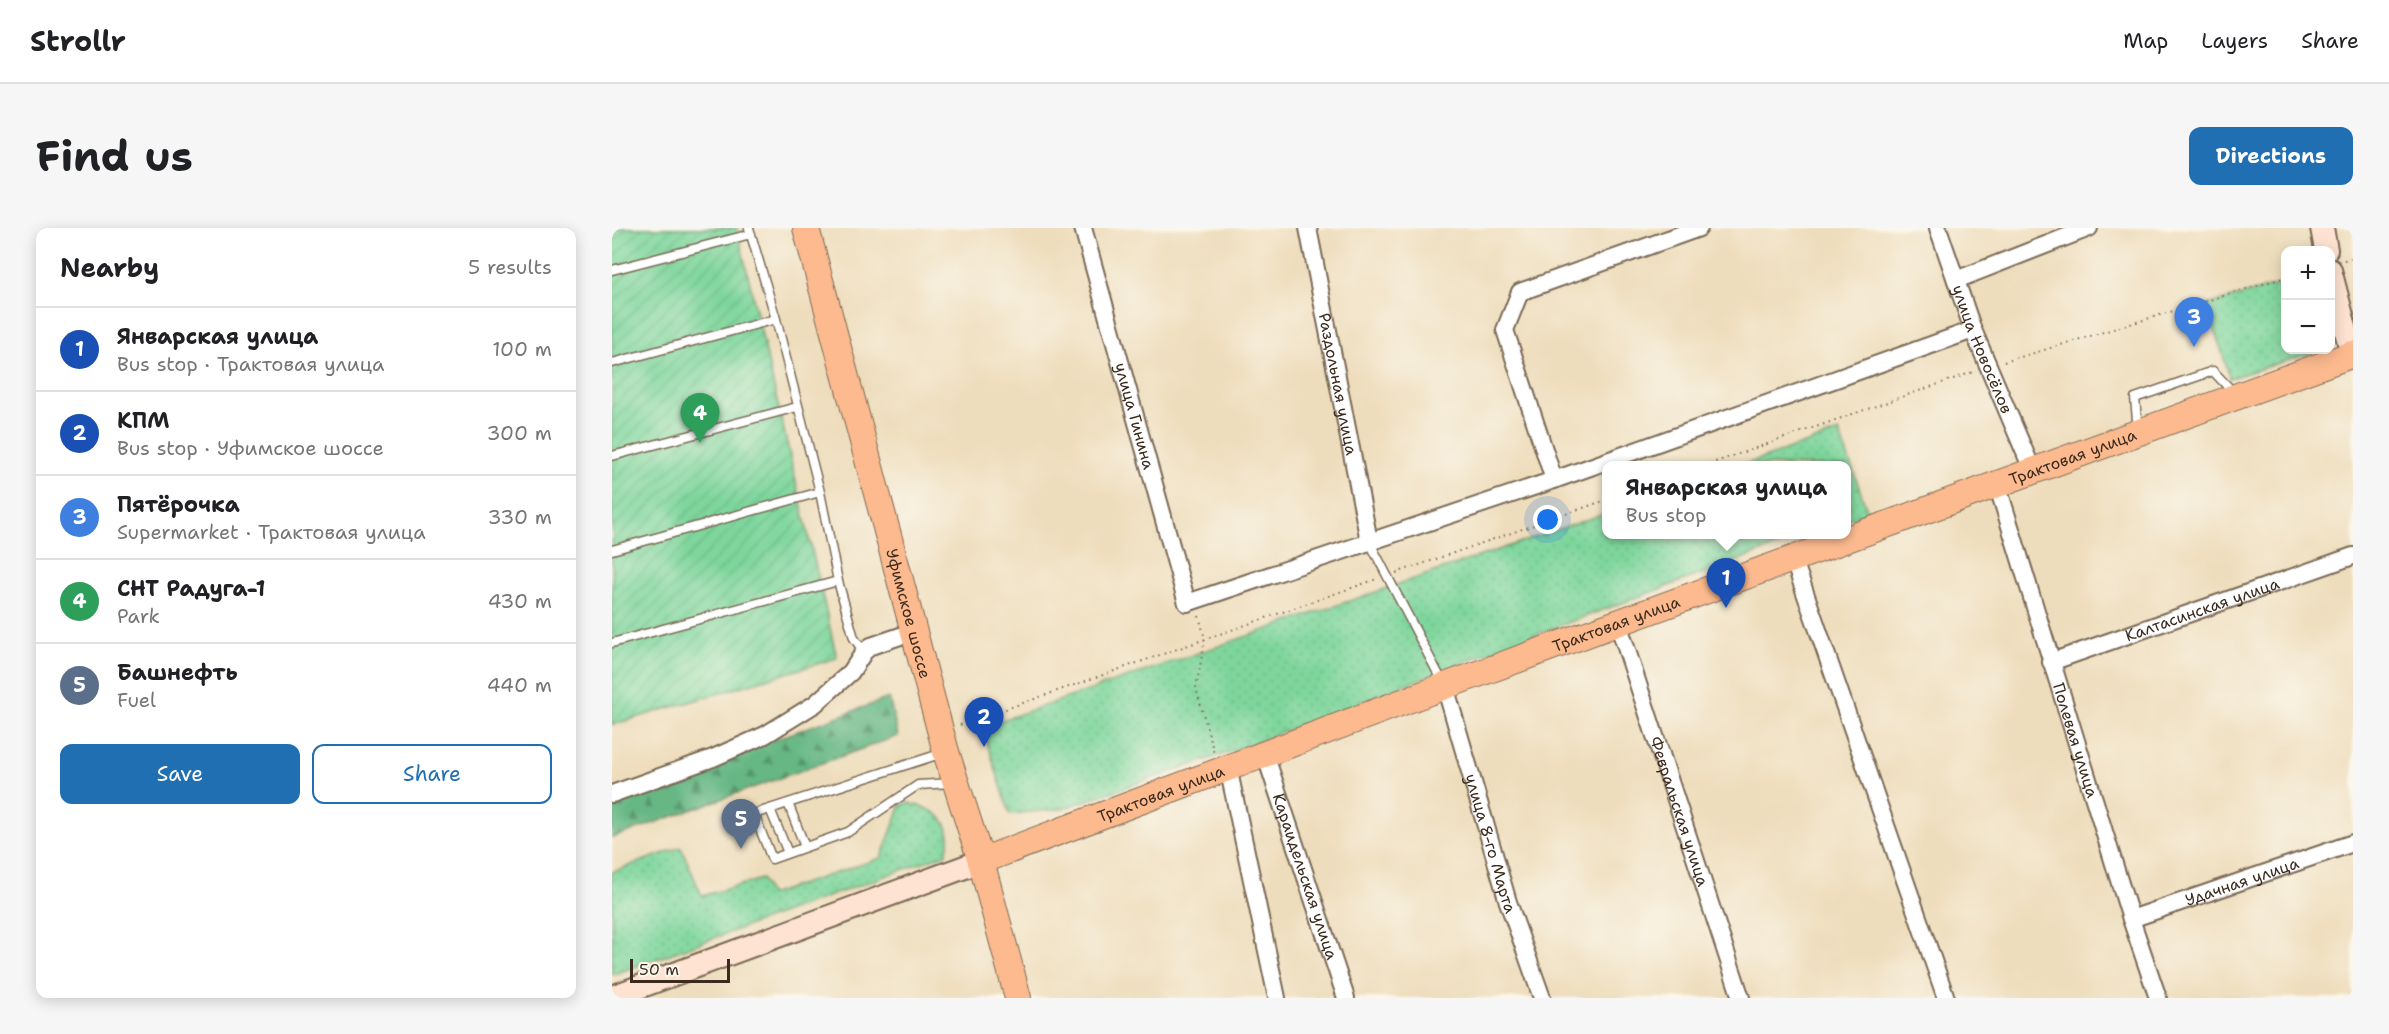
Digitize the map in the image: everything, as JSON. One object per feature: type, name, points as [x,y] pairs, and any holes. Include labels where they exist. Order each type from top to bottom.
[{"type":"main road","name":"Уфимское шоссе","points":[[806,228],[944,742],[981,861],[1018,998]]},
{"type":"main road","points":[[2322,228],[2325,246]]},
{"type":"main road","points":[[2335,285],[2353,354]]},
{"type":"main road","name":"Трактовая улица","points":[[1851,537],[2032,469],[2138,434],[2353,354]]},
{"type":"main road","name":"Трактовая улица","points":[[981,861],[1223,768],[1845,539]]},
{"type":"main road","points":[[612,997],[981,861]]},
{"type":"street","name":"улица Гинина","points":[[1083,228],[1187,603]]},
{"type":"street","name":"Раздольная улица","points":[[1308,228],[1369,541]]},
{"type":"street","points":[[1554,480],[1505,330],[1520,292],[1699,228]]},
{"type":"street","name":"улица Новосёлов","points":[[1938,228],[1973,330],[2032,469]]},
{"type":"street","points":[[1956,280],[2089,228]]},
{"type":"street","points":[[1607,461],[1973,330]]},
{"type":"street","points":[[1187,603],[1602,463]]},
{"type":"street","name":"Полевая улица","points":[[1997,484],[2131,919],[2158,998]]},
{"type":"street","name":"Калтасинская улица","points":[[2051,662],[2353,556]]},
{"type":"street","points":[[1793,558],[1946,998]]},
{"type":"street","name":"Февральская улица","points":[[1618,623],[1741,998]]},
{"type":"street","points":[[612,794],[713,758],[765,735],[815,704],[851,672],[864,652],[871,646],[915,631]]},
{"type":"street","name":"улица 8-го Марта","points":[[1445,686],[1508,902],[1542,998]]},
{"type":"street","name":"Караидельская улица","points":[[1265,754],[1346,998]]},
{"type":"street","points":[[1223,768],[1277,998]]},
{"type":"street","name":"Удачная улица","points":[[2131,919],[2353,843]]},
{"type":"lane","points":[[612,270],[750,231],[776,319],[820,492],[838,581],[854,638],[864,652]]},
{"type":"lane","points":[[612,363],[776,319]]},
{"type":"lane","points":[[2138,434],[2135,398],[2213,371],[2236,396]]},
{"type":"lane","points":[[612,456],[797,407]]},
{"type":"lane","points":[[612,550],[820,492]]},
{"type":"lane","points":[[1369,541],[1445,686]]},
{"type":"lane","points":[[612,643],[838,581]]},
{"type":"lane","points":[[944,742],[754,814],[772,859],[848,832],[918,785],[956,782]]},
{"type":"lane","points":[[788,802],[805,848]]},
{"type":"lane","points":[[770,809],[788,853]]},
{"type":"path","points":[[944,742],[1205,639],[1602,501]]},
{"type":"path","points":[[1187,603],[1198,614],[1205,639],[1196,688],[1223,768]]},
{"type":"green space","points":[[612,228],[737,228],[837,658],[612,725]]},
{"type":"green space","points":[[2281,284],[2281,354],[2308,354],[2230,378],[2207,305]]},
{"type":"green space","points":[[1839,432],[1850,461],[1755,461]]},
{"type":"green space","points":[[1851,465],[1868,512],[1851,518]]},
{"type":"green space","points":[[1602,514],[1602,539],[1796,539],[1532,636],[1233,751],[1061,809],[1010,814],[982,727]]},
{"type":"green space","points":[[889,698],[898,736],[612,838],[612,798]]},
{"type":"green space","points":[[909,803],[929,809],[944,822],[949,837],[946,854],[612,975],[612,872],[681,847],[702,896],[762,879],[769,895],[881,858],[901,805]]},
{"type":"place","name":"Пятёрочка","points":[[2194,347]]},
{"type":"place","name":"СНТ Радуга-1","points":[[700,443]]},
{"type":"place","name":"Январская улица","points":[[1726,608]]},
{"type":"place","name":"КПМ","points":[[984,747]]},
{"type":"place","name":"Башнефть","points":[[741,849]]}]
